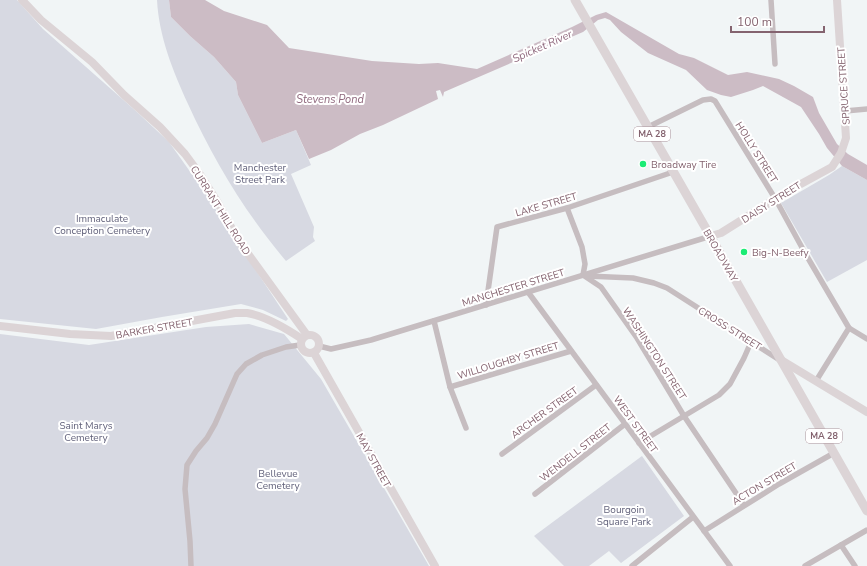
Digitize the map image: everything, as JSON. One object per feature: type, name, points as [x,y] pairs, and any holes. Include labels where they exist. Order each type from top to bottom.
[{"type":"main road","name":"CURRANT HILL ROAD","points":[[22,0],[41,20],[92,62],[124,95],[160,127],[185,154],[218,202],[238,240],[303,340]]},
{"type":"main road","name":"BROADWAY","points":[[575,0],[867,511]]},
{"type":"main road","name":"SPRUCE STREET","points":[[832,167],[841,153],[846,138],[838,0]]},
{"type":"main road","name":"DAISY STREET","points":[[711,236],[721,233],[832,167]]},
{"type":"main road","name":"BARKER STREET","points":[[0,326],[70,334],[111,336],[235,313],[248,314],[262,318],[287,329],[303,340]]},
{"type":"main road","points":[[310,334],[316,337],[320,346],[314,353],[308,354],[303,350],[303,340],[310,334]]},
{"type":"main road","name":"MAY STREET","points":[[314,353],[435,566]]},
{"type":"main road","name":"CROSS STREET","points":[[781,360],[867,412]]},
{"type":"street","points":[[771,0],[775,64]]},
{"type":"street","name":"HOLLY STREET","points":[[648,127],[703,100],[711,99],[716,101],[776,200],[849,328]]},
{"type":"street","points":[[845,111],[867,109]]},
{"type":"street","name":"LAKE STREET","points":[[486,304],[497,227],[567,208],[673,172]]},
{"type":"street","points":[[567,208],[582,247],[585,264],[583,275]]},
{"type":"street","name":"MANCHESTER STREET","points":[[320,346],[331,348],[339,347],[376,338],[711,236]]},
{"type":"street","name":"CROSS STREET","points":[[583,275],[633,278],[667,288],[781,360]]},
{"type":"street","name":"WASHINGTON STREET","points":[[583,275],[601,287],[637,338],[684,416],[744,506]]},
{"type":"street","name":"WEST STREET","points":[[528,292],[730,566]]},
{"type":"street","points":[[434,321],[450,387],[466,428]]},
{"type":"street","points":[[816,381],[849,328],[867,339]]},
{"type":"street","points":[[191,566],[190,541],[184,489],[187,465],[207,438],[215,424],[237,374],[246,364],[262,355],[303,340]]},
{"type":"street","points":[[639,443],[719,395],[730,384],[751,342]]},
{"type":"street","name":"WILLOUGHBY STREET","points":[[450,387],[571,350]]},
{"type":"street","name":"ARCHER STREET","points":[[502,454],[596,385]]},
{"type":"street","name":"WENDELL STREET","points":[[535,494],[625,424]]},
{"type":"street","name":"ACTON STREET","points":[[704,531],[779,484],[834,453]]},
{"type":"street","points":[[632,566],[693,517]]},
{"type":"street","points":[[805,566],[867,530]]},
{"type":"street","points":[[841,545],[855,566]]},
{"type":"green space","name":"Immaculate Conception Cemetery","points":[[0,0],[17,0],[43,29],[169,142],[201,187],[288,319],[286,321],[263,310],[241,304],[96,329],[0,319]]},
{"type":"green space","name":"Manchester Street Park","points":[[157,0],[169,0],[171,17],[214,57],[236,82],[238,95],[262,143],[296,130],[311,165],[291,174],[314,227],[313,237],[315,241],[286,261],[244,206],[198,125],[177,79],[168,54],[158,14]]},
{"type":"green space","points":[[842,166],[867,180],[867,260],[827,282],[781,203]]},
{"type":"green space","points":[[249,324],[284,334],[321,379],[429,566],[0,566],[0,334],[89,345],[206,327]]},
{"type":"green space","name":"Bourgoin Square Park","points":[[642,456],[684,516],[621,563],[609,551],[589,566],[564,566],[534,536]]},
{"type":"water","name":"Stevens Pond","points":[[169,0],[205,0],[224,11],[267,25],[289,48],[372,61],[419,64],[438,63],[477,69],[596,15],[606,12],[679,54],[694,58],[728,75],[747,72],[779,79],[813,97],[819,113],[837,144],[848,154],[867,165],[867,180],[842,166],[827,148],[801,107],[763,86],[731,97],[707,90],[686,70],[648,53],[621,32],[610,20],[605,18],[598,20],[583,32],[444,92],[443,97],[440,90],[436,91],[438,99],[309,159],[296,130],[262,143],[238,95],[236,82],[214,57],[171,17]]},
{"type":"place","name":"Broadway Tire","points":[[643,164]]},
{"type":"place","name":"Big-N-Beefy","points":[[744,252]]},
{"type":"water label","name":"Spicket River","points":[[542,46]]},
{"type":"park label","name":"Saint Marys Cemetery","points":[[86,430]]},
{"type":"park label","name":"Bellevue Cemetery","points":[[278,478]]}]
